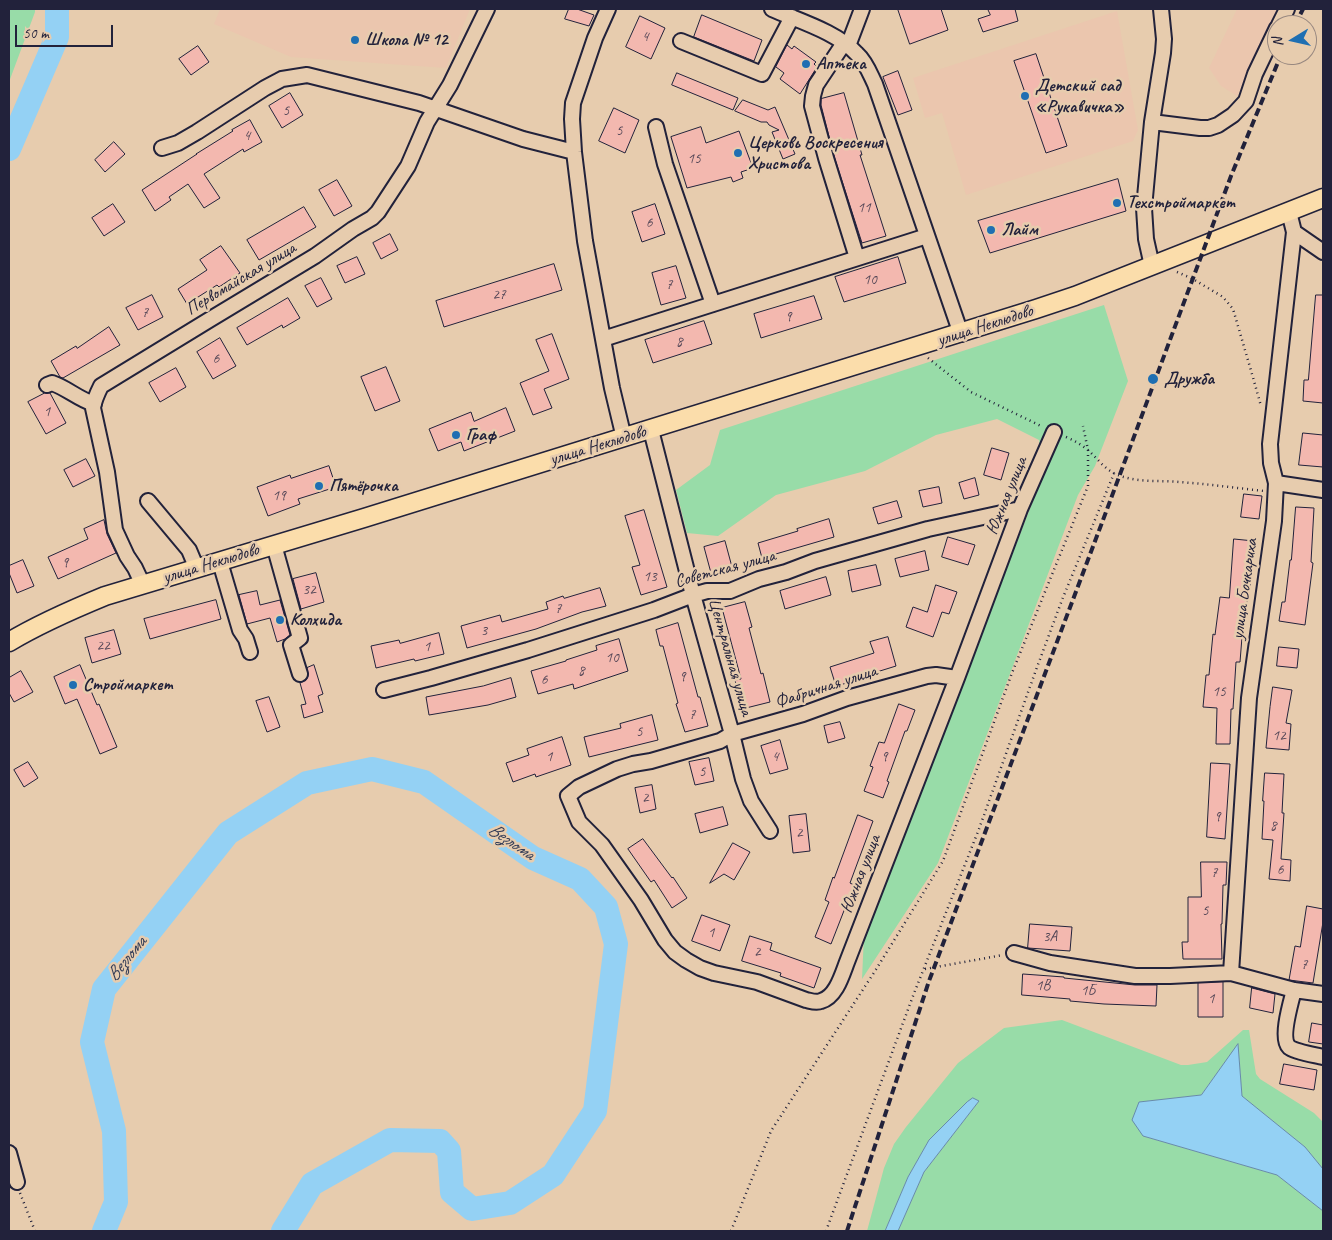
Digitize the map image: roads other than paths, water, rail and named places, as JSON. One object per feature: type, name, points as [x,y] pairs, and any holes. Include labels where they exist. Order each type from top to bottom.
[{"type":"main road","name":"улица Неклюдово","points":[[9,642],[30,629],[105,596],[651,430],[961,334],[1075,296],[1323,198]]},
{"type":"street","name":"Первомайская улица","points":[[94,404],[101,386],[315,256],[372,218],[384,204],[408,166],[427,122],[450,85],[487,9]]},
{"type":"street","points":[[608,9],[595,38],[573,103],[572,119],[574,152],[585,241],[612,388],[624,438]]},
{"type":"street","points":[[772,9],[820,30],[846,45],[857,53],[864,62],[875,84],[961,334]]},
{"type":"street","points":[[857,258],[812,106],[816,85],[846,45],[862,9]]},
{"type":"street","points":[[1160,263],[1146,239],[1144,208],[1152,122],[1163,53],[1164,38],[1161,9]]},
{"type":"street","points":[[681,40],[762,74],[792,18]]},
{"type":"street","points":[[1152,122],[1200,128],[1218,125],[1233,115],[1246,101],[1255,74],[1267,49]]},
{"type":"street","points":[[162,148],[178,143],[197,132],[264,88],[282,79],[307,75],[419,103],[523,139],[574,152]]},
{"type":"street","points":[[656,127],[665,164],[713,304]]},
{"type":"street","name":"улица Бочкариха","points":[[1232,973],[1249,698],[1274,521],[1275,488],[1270,444],[1294,232],[1289,212]]},
{"type":"street","points":[[1294,232],[1323,252]]},
{"type":"street","points":[[603,339],[927,236]]},
{"type":"street","points":[[47,385],[52,382],[83,401],[94,404],[107,472],[115,530],[143,584]]},
{"type":"street","name":"Центральная улица","points":[[651,430],[743,779],[751,801],[770,831]]},
{"type":"street","name":"Южная улица","points":[[568,796],[579,822],[602,846],[675,952],[700,968],[714,973],[757,982],[806,1000],[822,1001],[835,991],[847,962],[957,678],[1020,508],[1054,432]]},
{"type":"street","points":[[1275,488],[1323,490]]},
{"type":"street","points":[[148,501],[189,550],[197,568]]},
{"type":"street","name":"Советская улица","points":[[384,690],[546,644],[654,610],[693,595],[707,591],[739,589],[760,579],[815,561],[928,529],[1020,508]]},
{"type":"street","points":[[274,545],[300,638],[291,646],[300,674]]},
{"type":"street","points":[[220,562],[240,630],[250,652]]},
{"type":"street","name":"Фабричная улица","points":[[568,796],[579,787],[617,769],[651,761],[720,740],[732,734],[803,714],[847,698],[927,676],[936,675],[957,678]]},
{"type":"street","points":[[1014,953],[1050,963],[1135,976],[1232,973],[1294,990],[1323,994]]},
{"type":"street","points":[[1294,990],[1288,1017],[1286,1039],[1288,1046],[1294,1050],[1323,1057]]},
{"type":"street","points":[[9,1153],[17,1182]]},
{"type":"water","points":[[1238,1044],[1242,1096],[1305,1147],[1323,1169],[1323,1211],[1277,1175],[1143,1136],[1132,1120],[1139,1102],[1201,1095]]},
{"type":"water","points":[[973,1098],[979,1101],[924,1172],[898,1231],[885,1231],[908,1177],[929,1140]]},
{"type":"waterway","name":"Везлома","points":[[9,149],[57,37],[57,9]]},
{"type":"waterway","name":"Везлома","points":[[104,1231],[116,1202],[114,1131],[92,1042],[104,989],[228,833],[307,783],[372,769],[424,782],[533,858],[580,879],[606,907],[616,944],[595,1111],[553,1175],[510,1203],[472,1209],[452,1192],[449,1151],[440,1141],[390,1140],[312,1184],[283,1231]]},
{"type":"railway","points":[[1300,15],[1303,9]]},
{"type":"railway","points":[[847,1231],[929,981],[1231,176],[1277,65]]},
{"type":"place","name":"Школа № 12","points":[[355,40]]},
{"type":"place","name":"Аптека","points":[[806,64]]},
{"type":"place","name":"Детский сад «Рукавичка»","points":[[1025,96]]},
{"type":"place","name":"Церковь Воскресения Христова","points":[[738,153]]},
{"type":"place","name":"Техстроймаркет","points":[[1117,203]]},
{"type":"place","name":"Лайм","points":[[991,230]]},
{"type":"place","name":"Дружба","points":[[1153,379]]},
{"type":"place","name":"Граф","points":[[456,435]]},
{"type":"place","name":"Пятёрочка","points":[[319,486]]},
{"type":"place","name":"Колхида","points":[[280,620]]},
{"type":"place","name":"Строймаркет","points":[[73,685]]}]
